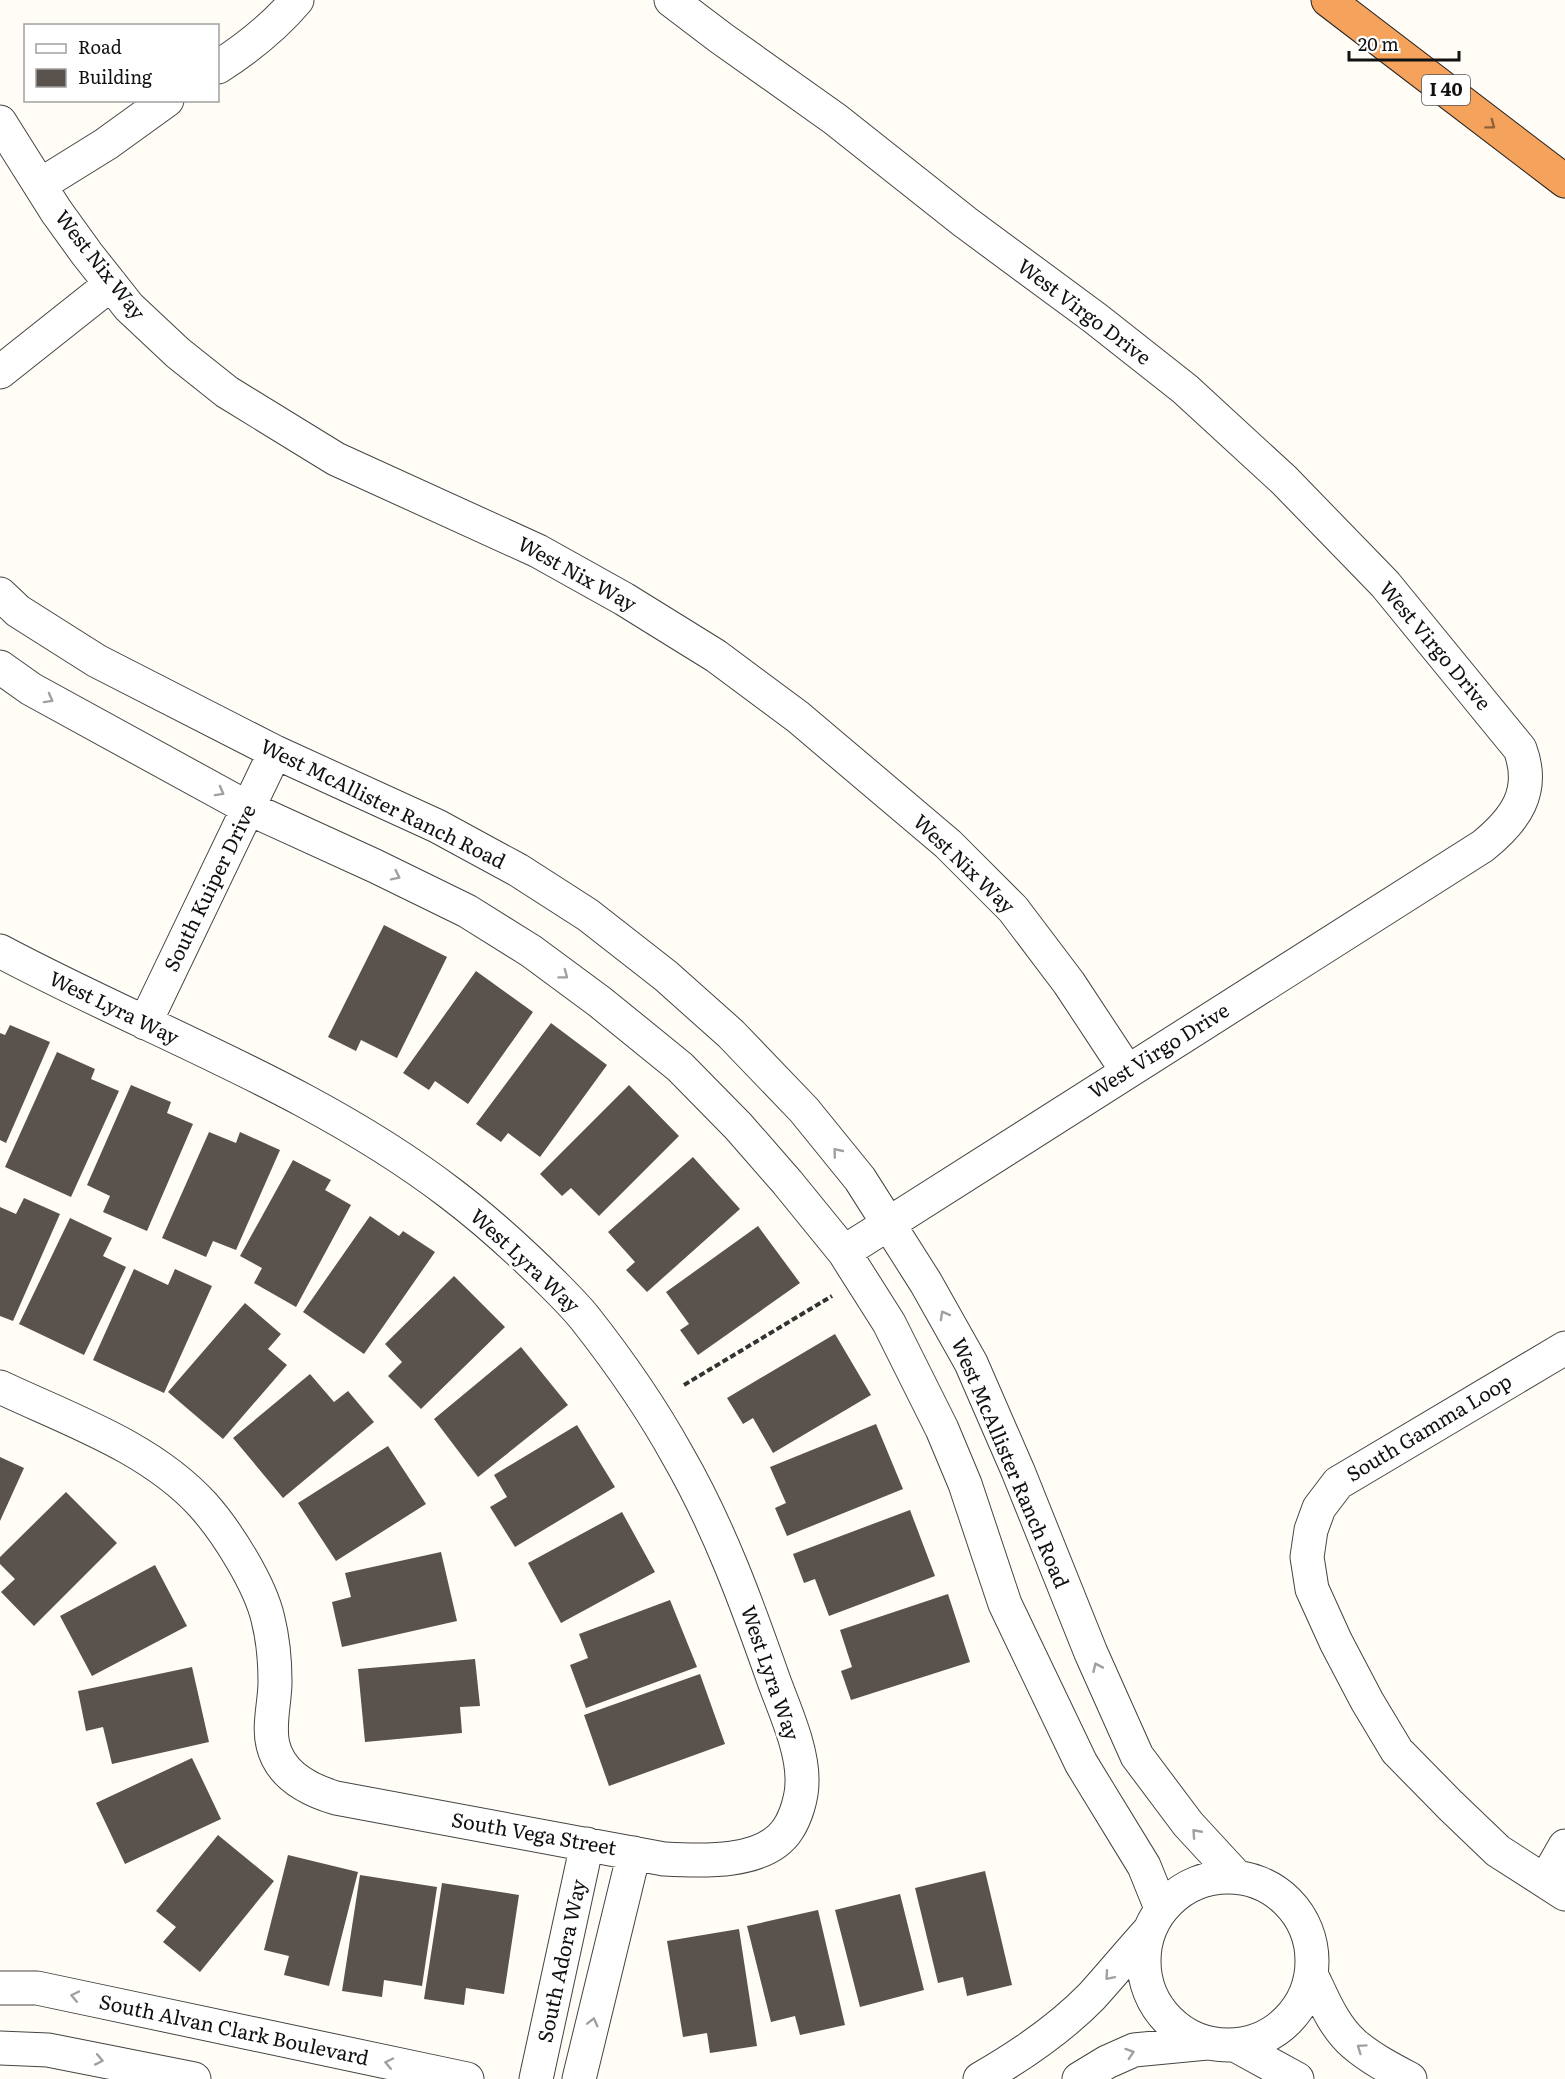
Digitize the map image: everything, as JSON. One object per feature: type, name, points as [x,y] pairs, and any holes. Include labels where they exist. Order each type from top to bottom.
[{"type":"highway","name":"I 40","points":[[1328,0],[1565,181]]},
{"type":"street","points":[[219,66],[261,35],[297,0]]},
{"type":"street","name":"West Virgo Drive","points":[[671,0],[834,119],[1185,389],[1284,480],[1385,584],[1520,749],[1526,764],[1527,777],[1515,814],[1501,832],[1483,846],[844,1252]]},
{"type":"street","points":[[40,184],[106,144],[165,102]]},
{"type":"street","name":"West Nix Way","points":[[0,122],[87,254],[137,315],[178,353],[227,392],[336,459],[538,551],[624,599],[716,656],[798,717],[948,844],[1013,909],[1069,983],[1127,1071]]},
{"type":"street","points":[[0,372],[111,284]]},
{"type":"street","name":"West McAllister Ranch Road","points":[[0,594],[18,611],[97,661],[275,752],[437,826],[518,870],[597,922],[666,976],[731,1034],[804,1110],[860,1179],[926,1283],[971,1364],[1018,1471],[1091,1653],[1137,1756],[1188,1824],[1236,1876]]},
{"type":"street","points":[[0,667],[31,689],[248,808],[467,911],[531,951],[600,1002],[680,1067],[738,1126],[844,1252],[889,1323],[942,1429],[965,1484],[1005,1604],[1081,1763],[1144,1866],[1154,1920],[1143,1960],[1148,1987],[1160,2013],[1181,2032],[1221,2044],[1297,2079]]},
{"type":"street","name":"South Kuiper Drive","points":[[145,1023],[275,752]]},
{"type":"street","name":"West Lyra Way","points":[[0,951],[310,1103],[381,1145],[450,1193],[523,1253],[582,1314],[642,1396],[679,1457],[738,1580],[800,1759],[802,1783],[798,1806],[788,1829]]},
{"type":"street","name":"South Gamma Loop","points":[[1555,1888],[1498,1851],[1397,1750],[1367,1701],[1336,1642],[1312,1589],[1307,1557],[1311,1530],[1319,1508],[1338,1483],[1565,1348]]},
{"type":"street","name":"South Vega Street","points":[[0,1387],[148,1459],[178,1481],[203,1506],[225,1534],[244,1565],[268,1617],[276,1682],[273,1745],[282,1766],[298,1781],[316,1792],[336,1798],[664,1859],[705,1861],[729,1858],[766,1848],[788,1829]]},
{"type":"street","name":"South Adora Way","points":[[536,2079],[587,1844]]},
{"type":"street","points":[[1555,1888],[1565,1846]]},
{"type":"street","points":[[579,2079],[634,1853]]},
{"type":"street","points":[[980,2079],[1014,2059],[1052,2031],[1091,1997],[1182,1889],[1208,1878],[1236,1876],[1263,1883],[1286,1899],[1304,1921],[1312,1947],[1312,1976],[1303,2002],[1286,2024],[1262,2039],[1134,2050],[1107,2061],[1079,2079]]},
{"type":"street","points":[[1312,1976],[1331,2015],[1353,2044],[1410,2079]]},
{"type":"street","name":"South Alvan Clark Boulevard","points":[[0,1988],[36,1988],[467,2079]]},
{"type":"street","points":[[0,2048],[48,2050],[194,2079]]},
{"type":"path","points":[[684,1385],[832,1296]]},
{"type":"building","points":[[384,925],[447,957],[397,1058],[361,1040],[356,1051],[328,1037]]},
{"type":"building","points":[[476,971],[533,1012],[468,1104],[435,1081],[429,1090],[403,1073]]},
{"type":"building","points":[[551,1023],[607,1065],[540,1157],[508,1133],[501,1142],[476,1124]]},
{"type":"building","points":[[10,1025],[50,1042],[6,1143],[0,1140],[0,1033],[5,1035]]},
{"type":"building","points":[[57,1052],[95,1069],[91,1079],[119,1091],[71,1197],[5,1167]]},
{"type":"building","points":[[131,1085],[171,1102],[167,1113],[193,1124],[147,1231],[103,1212],[110,1196],[87,1185]]},
{"type":"building","points":[[629,1085],[679,1136],[599,1216],[571,1188],[562,1196],[540,1174]]},
{"type":"building","points":[[209,1132],[236,1143],[240,1132],[280,1150],[236,1250],[213,1241],[206,1257],[162,1238]]},
{"type":"building","points":[[693,1157],[740,1209],[647,1292],[626,1270],[635,1262],[608,1232]]},
{"type":"building","points":[[293,1160],[331,1180],[325,1190],[351,1205],[296,1307],[254,1283],[262,1268],[240,1256]]},
{"type":"building","points":[[24,1198],[60,1214],[13,1321],[0,1316],[0,1207],[16,1214]]},
{"type":"building","points":[[370,1216],[399,1236],[403,1231],[435,1252],[364,1354],[303,1312]]},
{"type":"building","points":[[70,1218],[112,1238],[103,1256],[126,1267],[84,1355],[19,1324]]},
{"type":"building","points":[[758,1226],[800,1283],[698,1355],[680,1330],[689,1324],[666,1292]]},
{"type":"building","points":[[134,1269],[168,1285],[175,1269],[212,1286],[164,1393],[93,1360]]},
{"type":"building","points":[[454,1276],[505,1327],[421,1409],[388,1376],[402,1362],[385,1344]]},
{"type":"building","points":[[245,1303],[281,1334],[268,1349],[287,1365],[223,1439],[168,1392]]},
{"type":"building","points":[[835,1334],[871,1395],[773,1453],[753,1418],[743,1424],[727,1398]]},
{"type":"building","points":[[521,1347],[568,1405],[478,1477],[434,1419]]},
{"type":"building","points":[[310,1374],[334,1402],[348,1391],[374,1422],[283,1498],[233,1438]]},
{"type":"building","points":[[876,1424],[903,1489],[787,1536],[775,1508],[786,1503],[770,1467]]},
{"type":"building","points":[[577,1425],[615,1487],[515,1547],[490,1507],[507,1497],[494,1475]]},
{"type":"building","points":[[388,1446],[426,1504],[336,1561],[298,1503]]},
{"type":"building","points":[[0,1457],[24,1468],[0,1521]]},
{"type":"building","points":[[66,1492],[117,1543],[34,1626],[1,1592],[15,1579],[0,1564],[0,1557]]},
{"type":"building","points":[[910,1510],[935,1576],[829,1616],[815,1579],[804,1583],[793,1554]]},
{"type":"building","points":[[622,1512],[655,1572],[561,1623],[528,1563]]},
{"type":"building","points":[[441,1552],[457,1621],[342,1647],[332,1602],[351,1597],[345,1573]]},
{"type":"building","points":[[155,1565],[187,1626],[92,1676],[60,1616]]},
{"type":"building","points":[[948,1594],[970,1662],[851,1700],[841,1671],[852,1667],[840,1630]]},
{"type":"building","points":[[670,1600],[697,1667],[586,1708],[570,1665],[588,1658],[579,1634]]},
{"type":"building","points":[[475,1659],[480,1706],[460,1707],[462,1733],[365,1742],[358,1669]]},
{"type":"building","points":[[192,1667],[209,1742],[112,1764],[103,1727],[86,1731],[78,1691]]},
{"type":"building","points":[[700,1674],[725,1744],[609,1786],[584,1715]]},
{"type":"building","points":[[192,1758],[221,1819],[125,1864],[96,1803]]},
{"type":"building","points":[[218,1835],[274,1881],[200,1972],[163,1942],[176,1927],[156,1911]]},
{"type":"building","points":[[288,1855],[358,1872],[329,1986],[284,1975],[289,1956],[264,1950]]},
{"type":"building","points":[[985,1871],[1012,1985],[967,1996],[963,1977],[938,1983],[915,1888]]},
{"type":"building","points":[[360,1875],[437,1887],[422,1986],[384,1980],[382,1997],[342,1991]]},
{"type":"building","points":[[442,1883],[519,1895],[504,1994],[466,1988],[464,2005],[424,1999]]},
{"type":"building","points":[[900,1894],[924,1990],[860,2007],[835,1910]]},
{"type":"building","points":[[818,1910],[845,2025],[800,2035],[795,2016],[771,2022],[747,1926]]},
{"type":"building","points":[[739,1929],[757,2046],[710,2053],[707,2033],[683,2037],[667,1941]]}]
